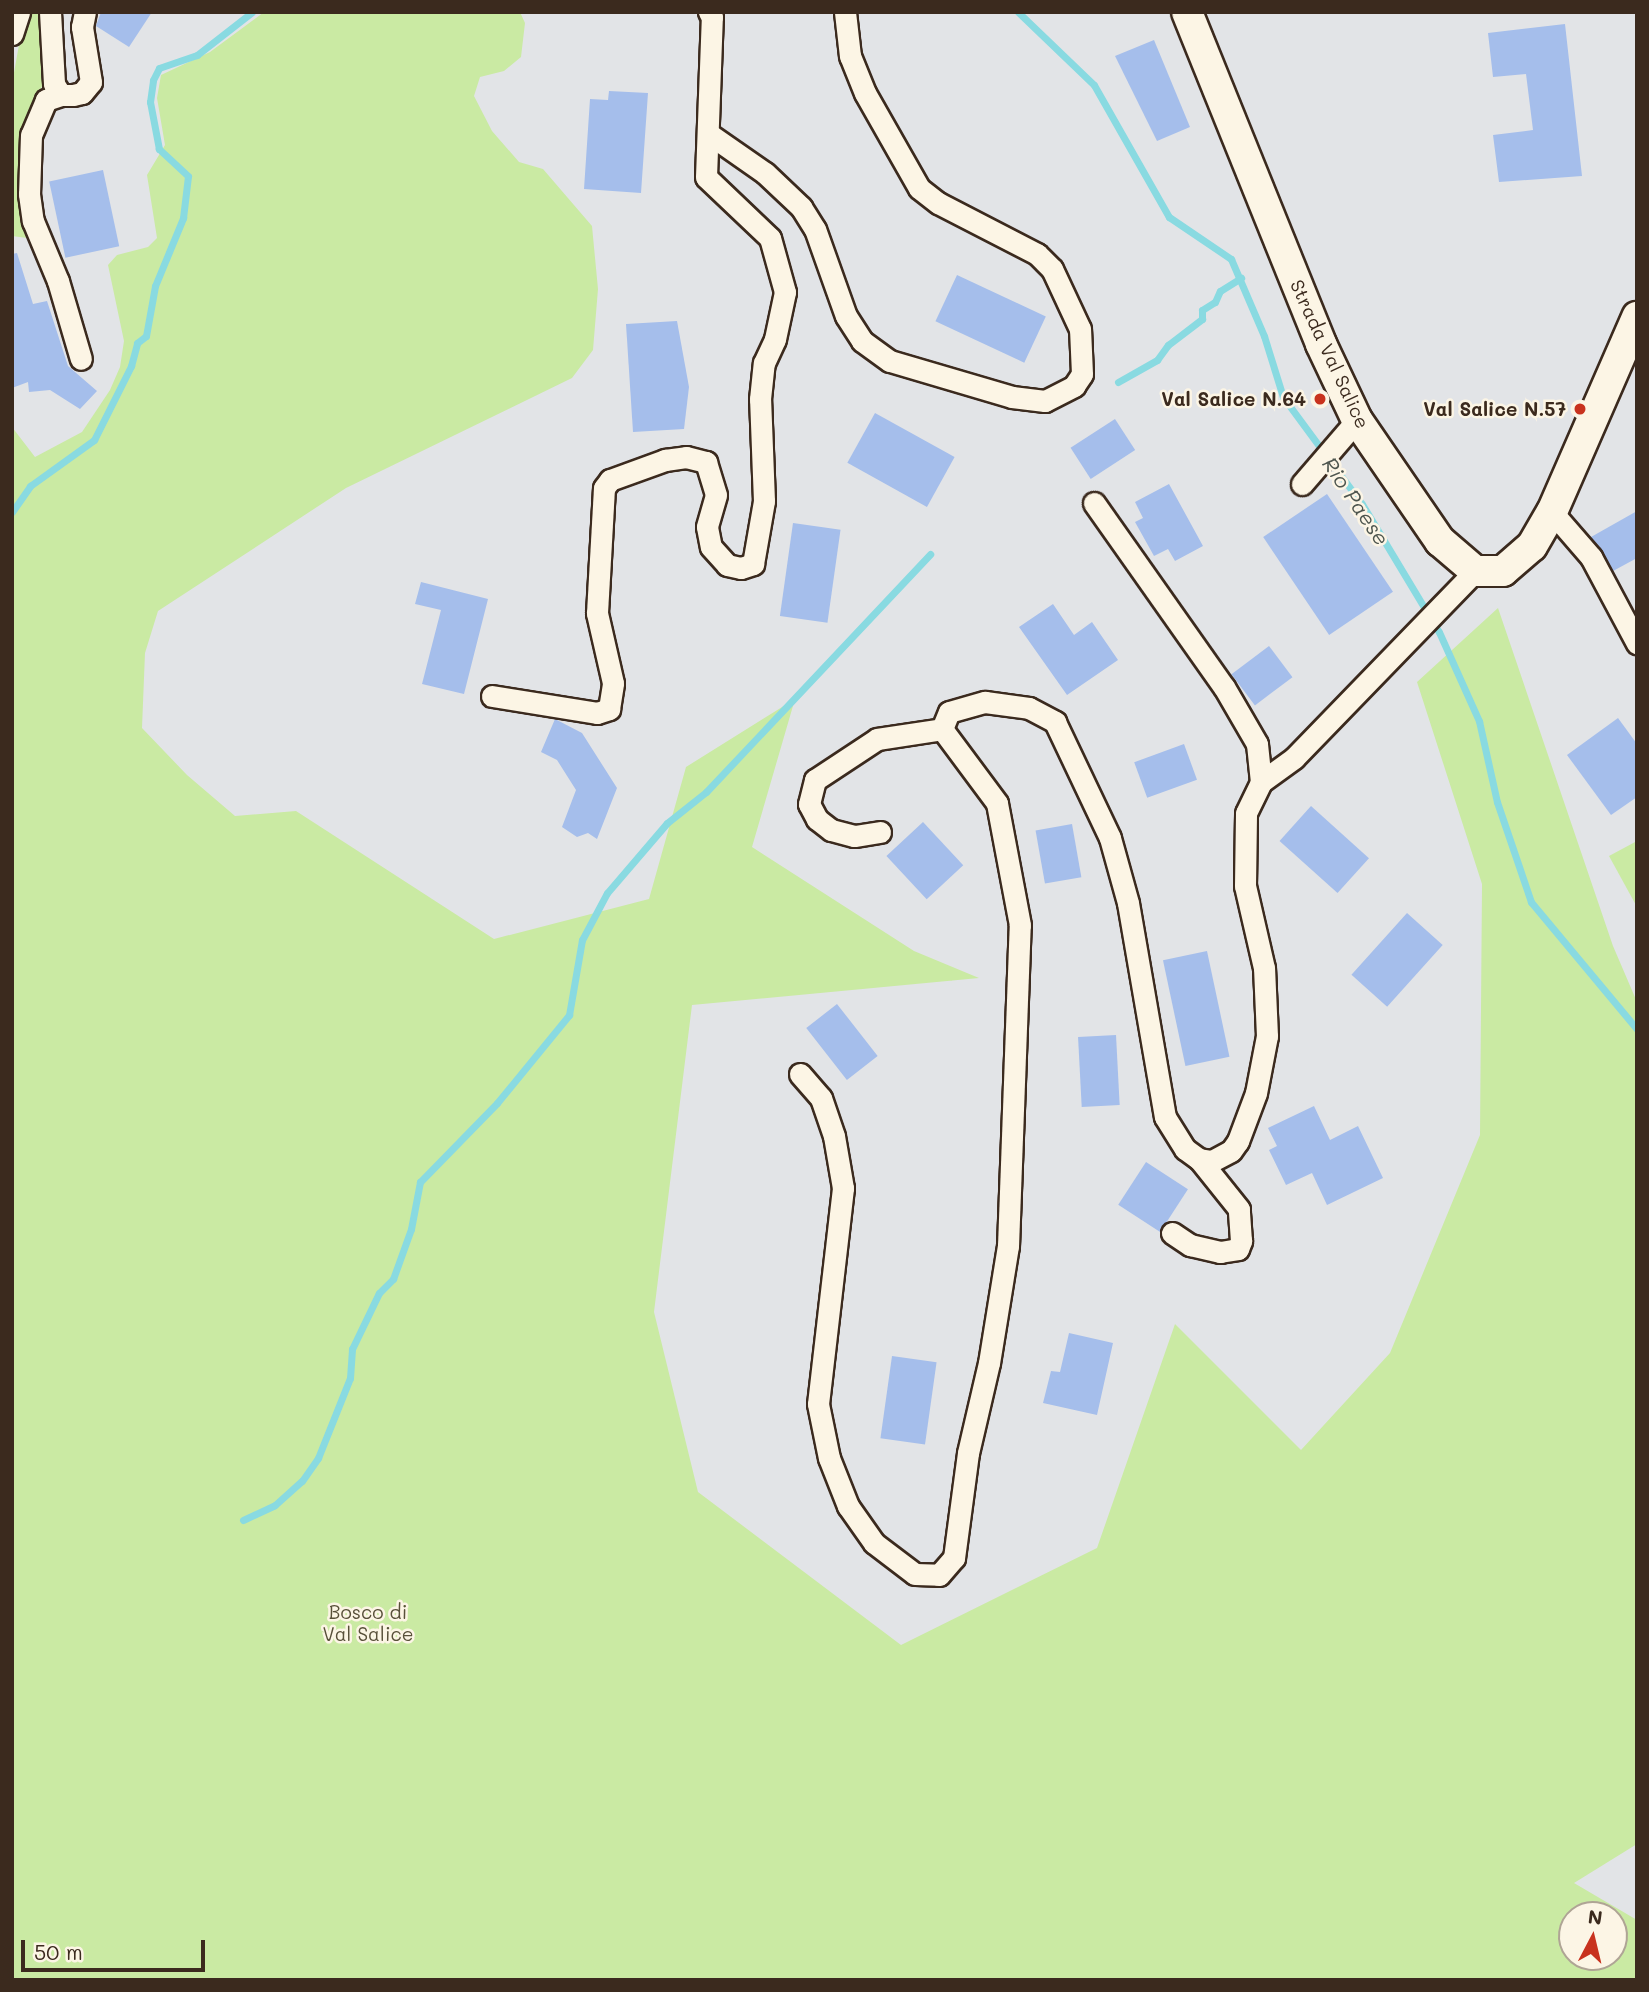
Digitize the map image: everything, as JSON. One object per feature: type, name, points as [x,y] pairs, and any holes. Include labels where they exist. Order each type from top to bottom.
[{"type":"street","points":[[12,34],[19,12]]},
{"type":"street","points":[[50,12],[54,84],[61,95]]},
{"type":"street","points":[[81,359],[58,282],[33,221],[29,194],[31,135],[46,100],[82,93],[91,82],[82,27],[85,12]]},
{"type":"street","points":[[492,696],[597,713],[609,709],[613,682],[597,613],[603,498],[610,480],[665,460],[686,457],[706,462],[716,495],[707,527],[711,547],[727,565],[741,568],[753,564],[764,501],[760,399],[764,363],[775,339],[785,292],[770,238],[706,177],[709,134],[706,86],[712,17],[709,12]]},
{"type":"street","points":[[709,134],[765,173],[801,207],[815,229],[846,316],[862,341],[890,361],[929,376],[1012,397],[1045,401],[1074,386],[1082,374],[1083,340],[1052,269],[1037,254],[938,203],[919,188],[865,93],[850,57],[845,12]]},
{"type":"street","name":"Strada Val Salice","points":[[1187,12],[1321,344],[1357,420],[1440,541],[1475,571]]},
{"type":"street","points":[[1199,1159],[1222,1158],[1238,1141],[1256,1093],[1267,1036],[1264,968],[1242,858],[1246,813],[1261,782],[1294,758],[1475,571],[1503,571],[1532,546],[1552,512],[1637,317]]},
{"type":"street","points":[[1309,475],[1357,420]]},
{"type":"street","points":[[1094,503],[1224,687],[1257,744],[1261,782]]},
{"type":"street","points":[[1552,512],[1591,557],[1637,643]]},
{"type":"street","points":[[942,729],[949,712],[985,702],[1029,708],[1055,722],[1110,838],[1128,902],[1165,1117],[1177,1139],[1199,1159],[1239,1209],[1241,1241],[1238,1249],[1220,1252],[1190,1245],[1172,1233]]},
{"type":"street","points":[[880,832],[854,836],[831,830],[817,819],[809,804],[815,780],[877,739],[942,729]]},
{"type":"street","points":[[800,1074],[821,1098],[834,1136],[843,1188],[818,1404],[829,1458],[848,1506],[874,1543],[915,1574],[939,1575],[954,1558],[968,1452],[989,1363],[1008,1246],[1020,925],[997,803],[942,729]]},
{"type":"green space","points":[[31,12],[41,12],[45,80],[26,119],[19,157],[27,238],[12,236],[12,84],[20,39]]},
{"type":"green space","name":"Bosco di Val Salice","points":[[264,12],[520,12],[525,23],[521,57],[504,71],[480,77],[474,96],[492,131],[519,162],[543,169],[592,226],[598,289],[593,350],[572,378],[346,488],[158,611],[145,653],[142,728],[187,775],[235,816],[296,811],[494,939],[649,899],[686,767],[795,699],[752,847],[914,951],[979,978],[692,1005],[654,1312],[698,1492],[901,1645],[1097,1548],[1175,1324],[1301,1450],[1390,1353],[1480,1135],[1482,884],[1417,682],[1498,608],[1613,946],[1637,1002],[1637,1844],[1574,1883],[1605,1901],[1558,1901],[1558,1971],[1628,1971],[1628,1915],[1637,1920],[1637,1980],[12,1980],[12,427],[35,457],[82,432],[110,390],[120,367],[124,341],[108,265],[117,255],[148,247],[157,238],[147,175],[165,145],[157,98],[161,75],[210,52]]},
{"type":"green space","points":[[1637,841],[1637,907],[1609,856]]},
{"type":"building","points":[[101,12],[152,12],[129,47],[96,26]]},
{"type":"building","points":[[1565,24],[1582,176],[1499,182],[1493,135],[1533,130],[1526,74],[1493,77],[1488,33]]},
{"type":"building","points":[[1154,40],[1190,127],[1157,141],[1115,56]]},
{"type":"building","points":[[609,91],[648,93],[641,193],[584,189],[590,99],[608,100]]},
{"type":"building","points":[[103,170],[119,246],[65,258],[49,181]]},
{"type":"building","points":[[17,253],[33,304],[47,301],[68,366],[97,391],[80,409],[50,390],[29,392],[28,382],[12,388],[12,254]]},
{"type":"building","points":[[957,275],[1046,316],[1024,363],[935,321]]},
{"type":"building","points":[[677,321],[689,387],[684,429],[633,432],[626,324]]},
{"type":"building","points":[[875,413],[955,457],[927,507],[847,463]]},
{"type":"building","points":[[1115,419],[1135,450],[1091,479],[1071,448]]},
{"type":"building","points":[[1169,484],[1203,546],[1175,561],[1168,549],[1154,556],[1135,522],[1143,518],[1135,502]]},
{"type":"building","points":[[1327,494],[1393,592],[1329,635],[1263,537]]},
{"type":"building","points":[[1637,511],[1637,558],[1613,571],[1591,537]]},
{"type":"building","points":[[793,523],[841,530],[827,623],[780,616]]},
{"type":"building","points":[[421,582],[488,599],[464,694],[422,684],[441,610],[415,604]]},
{"type":"building","points":[[1053,604],[1074,635],[1092,622],[1118,660],[1067,695],[1019,627]]},
{"type":"building","points":[[1269,646],[1292,677],[1255,705],[1231,674]]},
{"type":"building","points":[[1618,718],[1637,744],[1637,797],[1611,815],[1567,755]]},
{"type":"building","points":[[555,719],[582,733],[617,788],[597,839],[588,833],[577,837],[562,827],[576,790],[557,760],[541,752]]},
{"type":"building","points":[[1184,744],[1197,780],[1147,798],[1134,762]]},
{"type":"building","points":[[1311,806],[1369,858],[1338,893],[1280,841]]},
{"type":"building","points":[[923,822],[963,865],[927,899],[886,856]]},
{"type":"building","points":[[1072,824],[1081,877],[1045,884],[1036,830]]},
{"type":"building","points":[[1407,913],[1443,945],[1387,1007],[1351,975]]},
{"type":"building","points":[[1207,951],[1229,1057],[1185,1066],[1163,960]]},
{"type":"building","points":[[837,1004],[878,1056],[847,1080],[806,1028]]},
{"type":"building","points":[[1116,1035],[1120,1105],[1082,1107],[1078,1037]]},
{"type":"building","points":[[1314,1106],[1330,1140],[1358,1126],[1383,1178],[1327,1205],[1312,1173],[1286,1185],[1269,1150],[1277,1146],[1268,1128]]},
{"type":"building","points":[[1146,1162],[1188,1189],[1160,1232],[1118,1205]]},
{"type":"building","points":[[1069,1333],[1113,1343],[1097,1415],[1043,1403],[1051,1371],[1060,1372]]},
{"type":"building","points":[[892,1356],[937,1362],[925,1444],[880,1438]]},
{"type":"waterway","points":[[12,512],[30,486],[94,440],[131,366],[137,343],[146,336],[155,286],[183,218],[188,176],[159,149],[150,102],[153,80],[159,68],[197,55],[252,12]]},
{"type":"waterway","name":"Rio Paese","points":[[1018,12],[1094,85],[1169,217],[1231,259],[1264,336],[1283,397],[1362,504],[1439,632],[1479,721],[1497,802],[1531,902],[1637,1029]]},
{"type":"waterway","points":[[1118,382],[1157,360],[1168,345],[1202,319],[1202,310],[1215,302],[1220,291],[1241,278]]},
{"type":"waterway","points":[[243,1520],[275,1505],[302,1481],[318,1458],[350,1378],[352,1349],[379,1293],[393,1279],[411,1229],[420,1182],[497,1103],[569,1015],[582,940],[607,893],[667,823],[706,792],[930,554]]},
{"type":"place","name":"Val Salice N.64","points":[[1320,399]]},
{"type":"place","name":"Val Salice N.57","points":[[1580,409]]}]
